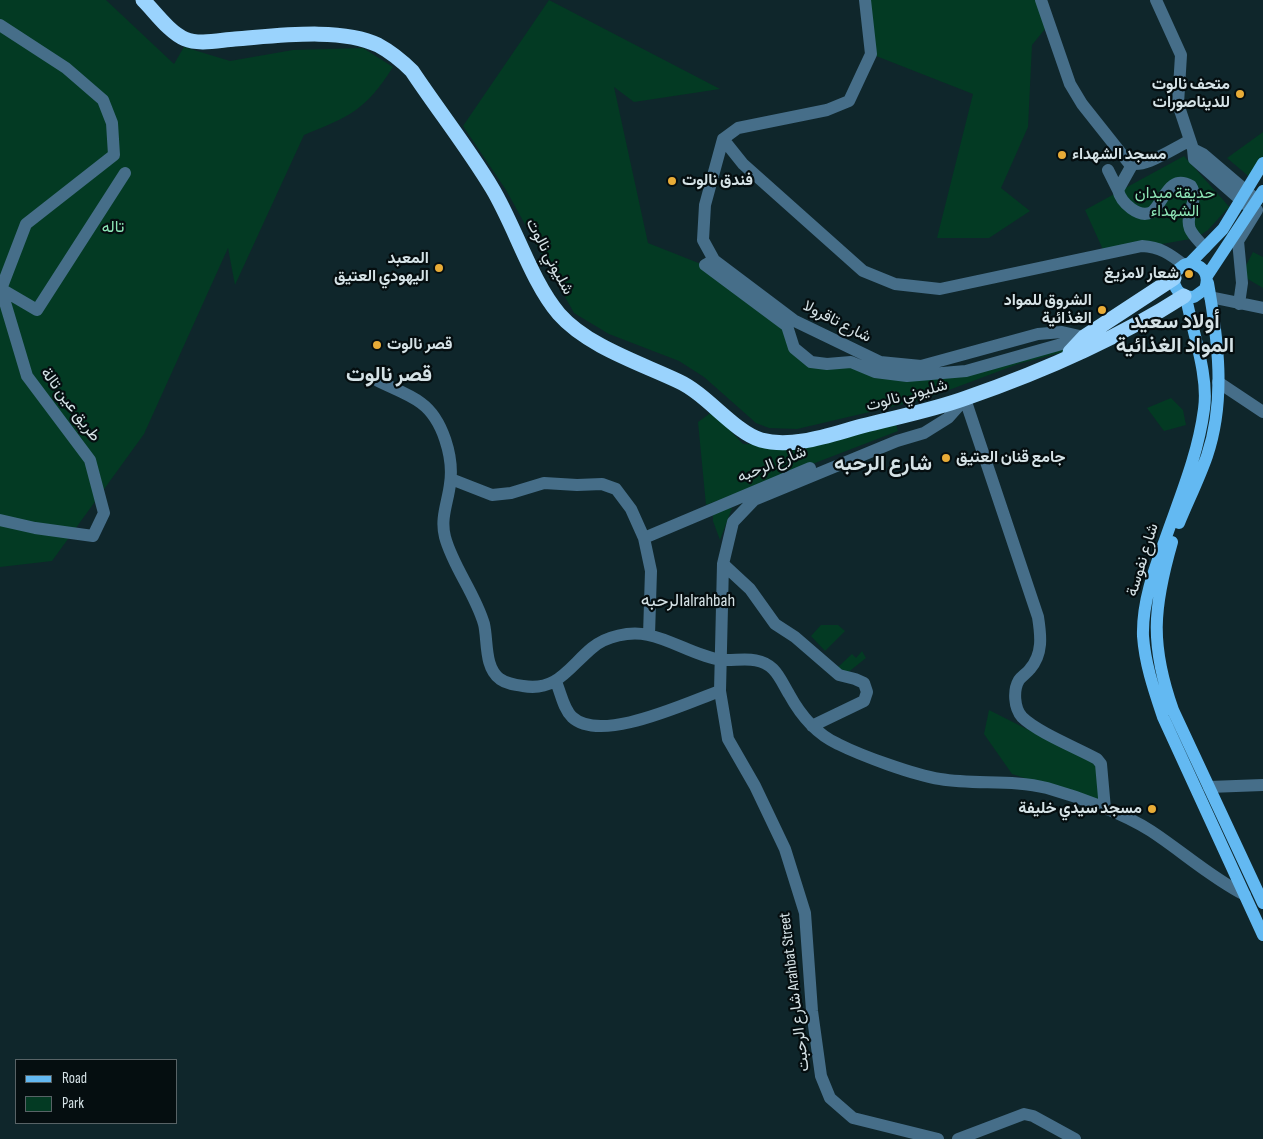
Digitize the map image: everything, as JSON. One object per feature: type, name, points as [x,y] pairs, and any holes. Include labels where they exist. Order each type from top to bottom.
[{"type":"highway","name":"شليوني نالوت","points":[[143,0],[175,32],[186,40],[208,41],[318,35],[351,37],[377,45],[398,58],[412,71],[492,188],[539,281],[559,314],[588,337],[618,355],[683,383],[702,396],[746,433],[761,440],[786,443],[825,436],[965,399],[1066,357]]},
{"type":"highway","points":[[1066,357],[1084,337],[1174,278]]},
{"type":"highway","points":[[1066,357],[1185,297]]},
{"type":"main road","points":[[1259,200],[1207,279],[1200,295],[1185,297],[1174,285],[1175,272],[1205,248],[1223,229],[1263,163]]},
{"type":"main road","points":[[1187,264],[1204,269],[1207,279]]},
{"type":"main road","name":"شارع نفوسة","points":[[1207,279],[1218,350],[1216,416],[1207,456],[1174,536],[1163,573],[1156,628],[1157,651],[1162,680],[1173,710],[1263,903]]},
{"type":"main road","name":"شارع نفوسة","points":[[1185,297],[1199,356],[1204,407],[1193,462],[1158,559],[1146,600],[1143,635],[1152,684],[1163,717],[1263,935]]},
{"type":"street","points":[[865,0],[871,54],[849,101],[828,110],[738,128],[723,139],[743,164],[863,271],[895,284],[940,289],[1142,246],[1164,250],[1187,264]]},
{"type":"street","points":[[1041,0],[1070,84],[1082,104],[1132,165]]},
{"type":"street","points":[[1156,0],[1181,54],[1178,104],[1191,145],[1203,154],[1242,196],[1259,200],[1238,241],[1242,283],[1239,304]]},
{"type":"street","points":[[0,25],[66,68],[103,100],[112,123],[114,155],[26,224],[1,289],[37,310],[125,173]]},
{"type":"street","name":"شارع تاقرولا","points":[[723,139],[705,205],[703,240],[714,260],[795,321],[880,362],[921,366],[1038,334],[1062,332],[1084,337]]},
{"type":"street","points":[[1132,165],[1141,165],[1191,145]]},
{"type":"street","points":[[1242,196],[1263,156]]},
{"type":"street","points":[[1118,190],[1132,165]]},
{"type":"street","points":[[1108,170],[1121,198],[1133,209],[1148,214],[1156,210],[1164,195],[1173,185],[1184,183],[1191,186],[1194,196],[1189,224],[1194,235],[1205,248]]},
{"type":"street","points":[[714,260],[704,265],[787,326],[794,348],[811,362],[827,364],[851,362],[875,372],[907,376],[966,371],[1084,337]]},
{"type":"street","name":"طريق عين تالة","points":[[0,520],[36,528],[93,536],[104,513],[90,460],[27,376],[1,289]]},
{"type":"street","points":[[1210,297],[1263,308]]},
{"type":"street","points":[[378,381],[419,401],[427,408],[446,442],[451,479],[443,521],[444,536],[478,607],[486,636],[490,664],[494,674],[502,680],[513,685],[531,688],[556,682],[593,647],[607,639],[634,634],[649,635],[719,660],[753,660],[771,667],[802,716],[812,726],[839,745],[938,779],[1041,787],[1104,809],[1150,830],[1218,881],[1245,895]]},
{"type":"street","points":[[1218,382],[1263,412]]},
{"type":"street","name":"شارع الرحبت Arahbat Street","points":[[938,1139],[853,1118],[830,1098],[821,1076],[812,1011],[805,912],[785,849],[755,786],[728,739],[720,691],[719,660],[723,564],[733,522],[754,500],[897,441],[916,436],[948,418],[965,399]]},
{"type":"street","points":[[965,399],[1038,617],[1041,636],[1037,660],[1020,680],[1015,691],[1016,706],[1022,716],[1033,724],[1097,758],[1101,764],[1104,809]]},
{"type":"street","name":"شارع الرحبه","points":[[644,538],[747,493],[895,435],[916,436]]},
{"type":"street","points":[[451,479],[492,495],[511,494],[544,483],[609,486],[621,493],[637,521],[644,538],[651,571],[649,635]]},
{"type":"street","points":[[723,564],[746,584],[775,624],[795,637],[839,675],[860,680],[866,687],[867,697],[864,701],[812,726]]},
{"type":"street","points":[[556,682],[567,711],[582,723],[591,726],[624,724],[720,691]]},
{"type":"street","points":[[1209,787],[1263,785]]},
{"type":"street","points":[[958,1139],[1024,1114],[1033,1116],[1075,1139]]},
{"type":"green space","name":"تاله","points":[[0,0],[106,0],[174,64],[184,47],[230,61],[293,50],[363,48],[393,67],[374,94],[365,103],[345,117],[304,135],[235,285],[228,248],[144,434],[52,561],[0,567]]},
{"type":"green space","points":[[549,0],[720,89],[634,102],[614,87],[648,243],[701,264],[786,331],[798,348],[813,357],[966,371],[1064,344],[1063,352],[1018,364],[925,399],[797,429],[769,428],[756,423],[704,377],[679,361],[609,334],[574,313],[506,190],[463,126]]},
{"type":"green space","points":[[865,0],[1041,0],[1049,24],[1032,45],[1028,127],[1001,188],[1030,211],[989,238],[937,238],[973,94],[871,54]]},
{"type":"green space","points":[[1263,132],[1263,160],[1253,180],[1227,158]]},
{"type":"green space","name":"حديقة ميدان الشهداء","points":[[1184,156],[1233,211],[1227,209],[1208,230],[1196,238],[1105,254],[1085,210]]},
{"type":"green space","points":[[1253,252],[1263,257],[1263,288],[1241,275]]},
{"type":"green space","points":[[1171,398],[1183,410],[1186,425],[1164,431],[1147,408]]},
{"type":"green space","points":[[712,412],[743,444],[786,445],[895,421],[898,431],[706,505],[698,422]]},
{"type":"green space","points":[[732,508],[720,540],[713,521],[713,511]]},
{"type":"green space","points":[[821,625],[838,625],[845,631],[825,651],[811,636]]},
{"type":"green space","points":[[862,651],[866,658],[846,674],[838,667],[852,654],[856,658]]},
{"type":"green space","points":[[989,710],[1090,761],[1100,770],[1102,803],[1012,774],[984,734]]},
{"type":"place","name":"متحف نالوت للديناصورات","points":[[1240,94]]},
{"type":"place","name":"مسجد الشهداء","points":[[1062,155]]},
{"type":"place","name":"فندق نالوت","points":[[672,181]]},
{"type":"place","name":"المعبد اليهودي العتيق","points":[[439,268]]},
{"type":"place","name":"شعار لامزيغ","points":[[1189,274]]},
{"type":"place","name":"الشروق للمواد الغذائية","points":[[1102,310]]},
{"type":"place","name":"قصر نالوت","points":[[377,345]]},
{"type":"place","name":"جامع قنان العتيق","points":[[946,458]]},
{"type":"place","name":"مسجد سيدي خليفة","points":[[1152,809]]},
{"type":"district","name":"أولاد سعيد المواد الغذائية","points":[[1175,335]]},
{"type":"district","name":"قصر نالوت","points":[[389,376]]},
{"type":"district","name":"شارع الرحبه","points":[[883,465]]},
{"type":"district","name":"الرحبهalrahbah","points":[[688,601]]}]
